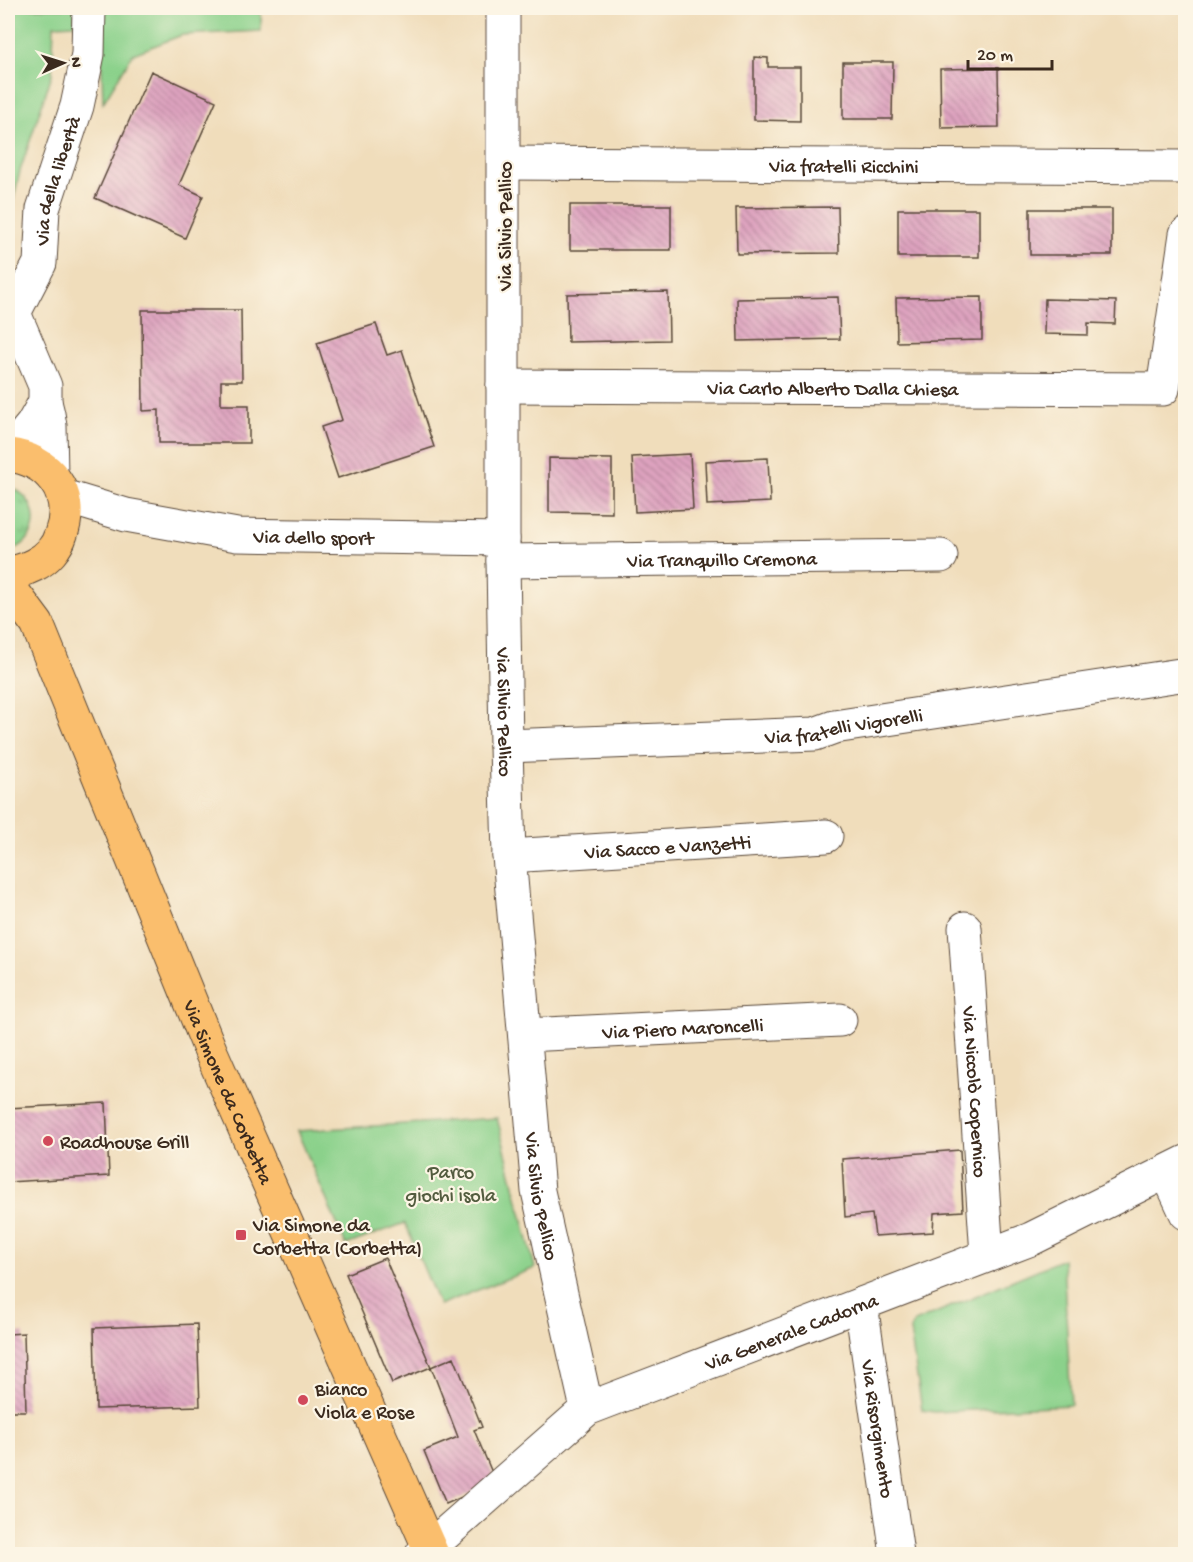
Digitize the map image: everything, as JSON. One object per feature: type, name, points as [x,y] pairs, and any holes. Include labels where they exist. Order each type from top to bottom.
[{"type":"main road","points":[[8,454],[31,460],[59,500],[59,542],[40,562],[27,569],[8,572]]},
{"type":"main road","name":"Via Simone da Corbetta","points":[[37,624],[40,562]]},
{"type":"main road","name":"Via Simone da Corbetta","points":[[8,585],[37,624],[211,1052],[428,1553]]},
{"type":"street","name":"Via della libertà","points":[[59,500],[45,402],[45,386],[11,306],[40,263],[43,209],[77,106],[88,54],[89,8]]},
{"type":"street","name":"Via Silvio Pellico","points":[[504,8],[503,550],[509,856],[538,1191],[587,1409]]},
{"type":"street","name":"Via fratelli Ricchini","points":[[504,163],[1185,166]]},
{"type":"street","name":"Via Carlo Alberto Dalla Chiesa","points":[[503,386],[1174,387],[1185,234]]},
{"type":"street","points":[[8,454],[32,425],[45,402]]},
{"type":"street","name":"Via dello sport","points":[[59,500],[237,535],[503,550]]},
{"type":"street","name":"Via Tranquillo Cremona","points":[[503,550],[941,556]]},
{"type":"street","name":"Via fratelli Vigorelli","points":[[506,746],[816,734],[834,727],[1180,675]]},
{"type":"street","name":"Via Sacco e Vanzetti","points":[[509,856],[826,836]]},
{"type":"street","name":"Via Niccolò Copernico","points":[[965,928],[987,1255]]},
{"type":"street","name":"Via Piero Maroncelli","points":[[525,1035],[840,1020]]},
{"type":"street","points":[[1176,1167],[1185,1213]]},
{"type":"street","name":"Via Generale Cadorna","points":[[428,1553],[587,1409],[1031,1239],[1176,1167]]},
{"type":"street","name":"Via Risorgimento","points":[[861,1304],[897,1554]]},
{"type":"green space","points":[[8,8],[75,8],[75,24],[54,25],[52,74],[20,171],[8,223]]},
{"type":"green space","points":[[100,8],[261,8],[261,31],[182,35],[133,54],[103,103]]},
{"type":"green space","points":[[8,487],[23,495],[29,502],[34,519],[30,536],[21,546],[8,551]]},
{"type":"green space","name":"Parco giochi isola","points":[[497,1118],[535,1268],[439,1305],[405,1223],[346,1245],[297,1131]]},
{"type":"green space","points":[[1063,1259],[1071,1405],[935,1412],[922,1410],[910,1330],[914,1322]]},
{"type":"building","points":[[754,57],[768,58],[768,67],[800,67],[800,121],[754,120]]},
{"type":"building","points":[[843,62],[893,62],[892,119],[843,119]]},
{"type":"building","points":[[998,68],[999,127],[941,128],[940,69]]},
{"type":"building","points":[[151,71],[216,101],[179,185],[203,196],[185,238],[95,198]]},
{"type":"building","points":[[570,205],[671,205],[671,250],[570,250]]},
{"type":"building","points":[[838,207],[839,253],[737,254],[736,208]]},
{"type":"building","points":[[898,209],[979,209],[979,257],[898,257]]},
{"type":"building","points":[[1030,209],[1112,209],[1112,255],[1030,255]]},
{"type":"building","points":[[668,292],[669,340],[568,342],[567,294]]},
{"type":"building","points":[[838,297],[840,339],[738,341],[737,299]]},
{"type":"building","points":[[982,297],[982,340],[897,342],[896,298]]},
{"type":"building","points":[[1045,299],[1116,301],[1115,324],[1088,323],[1088,335],[1044,334]]},
{"type":"building","points":[[142,310],[241,310],[242,381],[221,381],[221,405],[249,405],[249,443],[159,443],[159,410],[143,411]]},
{"type":"building","points":[[376,324],[387,355],[402,350],[434,447],[338,478],[321,427],[342,420],[317,343]]},
{"type":"building","points":[[690,454],[693,509],[635,512],[632,457]]},
{"type":"building","points":[[549,458],[612,459],[612,513],[549,512]]},
{"type":"building","points":[[768,458],[770,502],[707,505],[705,461]]},
{"type":"building","points":[[106,1103],[109,1176],[8,1182],[8,1108]]},
{"type":"building","points":[[960,1150],[963,1211],[934,1213],[933,1232],[875,1236],[872,1214],[845,1217],[842,1159]]},
{"type":"building","points":[[385,1258],[431,1367],[392,1383],[346,1274]]},
{"type":"building","points":[[197,1324],[200,1406],[96,1409],[94,1328]]},
{"type":"building","points":[[24,1333],[26,1411],[8,1411],[8,1334]]},
{"type":"building","points":[[454,1357],[482,1427],[474,1430],[496,1482],[446,1504],[424,1451],[458,1437],[431,1367]]},
{"type":"place","name":"Roadhouse Grill","points":[[48,1141]]},
{"type":"place","name":"Via Simone da Corbetta (Corbetta)","points":[[241,1235]]},
{"type":"place","name":"Bianco Viola e Rose","points":[[303,1400]]}]
